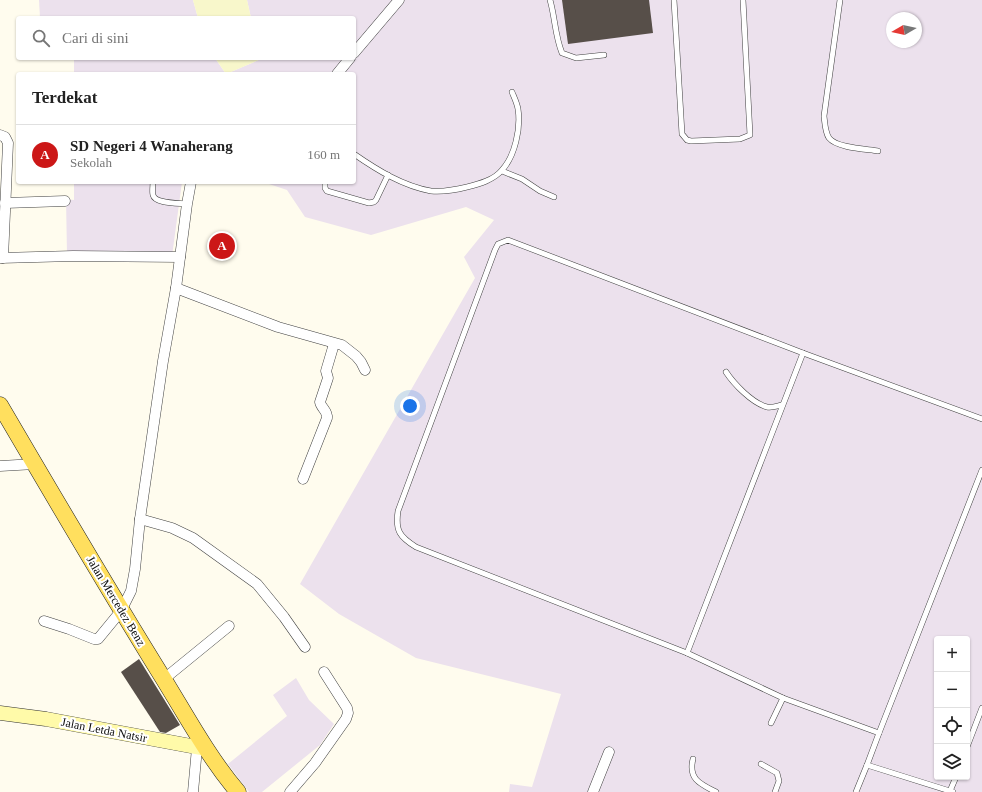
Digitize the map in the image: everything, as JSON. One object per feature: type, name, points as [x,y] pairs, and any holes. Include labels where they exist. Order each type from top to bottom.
[{"type":"main road","name":"Jalan Mercedez Benz","points":[[0,405],[121,611],[164,679],[202,748],[238,792]]},
{"type":"street","points":[[356,51],[399,0]]},
{"type":"street","points":[[339,72],[348,60]]},
{"type":"street","points":[[0,135],[5,137],[8,143],[2,258],[72,256],[180,257]]},
{"type":"street","points":[[44,621],[96,639],[100,637],[121,611],[130,591],[135,569],[140,519],[191,184]]},
{"type":"street","points":[[5,203],[65,201]]},
{"type":"street","points":[[176,288],[278,327],[346,347],[361,362],[365,370]]},
{"type":"street","points":[[303,479],[327,418],[326,412],[320,402],[328,378],[326,371],[334,344]]},
{"type":"street","points":[[0,466],[35,464]]},
{"type":"street","points":[[140,519],[182,532],[193,538],[257,584],[280,612],[305,647]]},
{"type":"street","points":[[164,679],[229,626]]},
{"type":"street","points":[[290,792],[315,763],[348,714],[347,708],[324,672]]},
{"type":"street","name":"Jalan Letda Natsir","points":[[0,713],[46,719],[202,748]]},
{"type":"street","points":[[193,792],[202,748]]},
{"type":"street","points":[[593,792],[609,752]]},
{"type":"lane","points":[[550,0],[558,44],[562,53],[576,58],[604,55]]},
{"type":"lane","points":[[674,0],[682,134],[687,140],[691,141],[740,139],[750,135],[743,0]]},
{"type":"lane","points":[[840,0],[824,116],[825,129],[829,138],[836,144],[878,151]]},
{"type":"lane","points":[[356,155],[369,165],[388,175],[419,188],[444,191],[457,190],[483,183],[502,171],[512,152],[518,122],[518,108],[512,92]]},
{"type":"lane","points":[[502,171],[522,179],[540,192],[554,197]]},
{"type":"lane","points":[[325,184],[325,188],[328,191],[369,203],[376,200],[388,175]]},
{"type":"lane","points":[[154,184],[153,195],[155,199],[160,202],[187,204]]},
{"type":"lane","points":[[879,732],[783,698],[687,653],[416,547],[402,537],[396,522],[398,511],[495,250],[498,244],[508,240],[514,241],[803,353],[982,419]]},
{"type":"lane","points":[[687,653],[803,353]]},
{"type":"lane","points":[[726,372],[738,387],[760,404],[770,407],[782,405]]},
{"type":"lane","points":[[856,792],[982,470]]},
{"type":"lane","points":[[771,723],[783,698]]},
{"type":"lane","points":[[968,744],[982,708]]},
{"type":"lane","points":[[693,758],[691,766],[696,780],[716,792]]},
{"type":"lane","points":[[761,764],[777,773],[779,781],[775,792]]},
{"type":"lane","points":[[867,765],[952,792],[955,780]]},
{"type":"shaded area","points":[[39,0],[193,0],[197,16],[40,16]]},
{"type":"shaded area","points":[[247,0],[982,0],[982,792],[509,792],[510,784],[532,787],[561,694],[416,658],[339,614],[300,584],[475,278],[464,257],[494,220],[466,207],[371,235],[305,217],[287,190],[269,184],[356,184],[356,72],[231,72],[259,60],[356,60],[356,16],[251,16]]},
{"type":"shaded area","points":[[74,60],[216,60],[225,72],[74,72]]},
{"type":"shaded area","points":[[74,184],[182,184],[172,256],[67,254],[66,199],[74,200]]},
{"type":"shaded area","points":[[296,678],[309,700],[334,724],[320,745],[262,792],[249,792],[228,764],[287,716],[273,695]]},
{"type":"green space","points":[[193,0],[247,0],[251,16],[197,16]]},
{"type":"green space","points":[[216,60],[259,60],[231,72],[225,72]]},
{"type":"building","points":[[562,0],[649,0],[653,33],[568,44]]},
{"type":"building","points":[[139,659],[180,725],[166,733],[160,732],[121,672]]},
{"type":"place","name":"SD Negeri 4 Wanaherang","points":[[222,246]]}]
